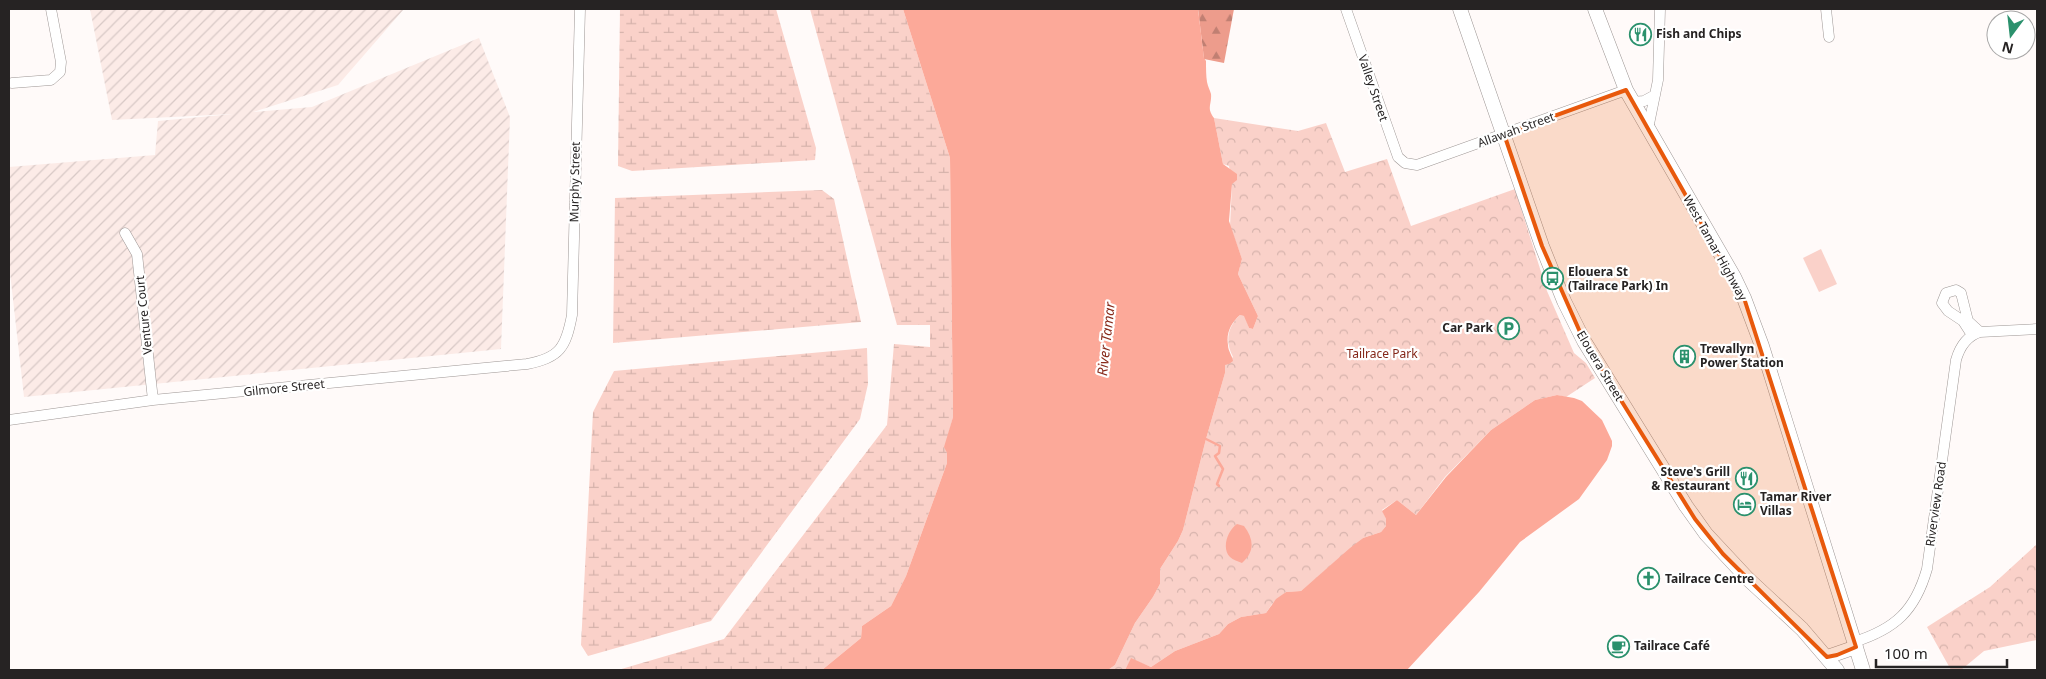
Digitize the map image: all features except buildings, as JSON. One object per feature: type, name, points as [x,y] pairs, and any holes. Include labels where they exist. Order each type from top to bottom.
[{"type":"highway","name":"Elouera Street","points":[[1460,9],[1558,286],[1574,321],[1596,361],[1686,506],[1706,534],[1742,572],[1802,629],[1833,665]]},
{"type":"highway","name":"West Tamar Highway","points":[[1595,9],[1629,96],[1734,277],[1744,298],[1764,355],[1863,670]]},
{"type":"highway","points":[[1833,665],[1855,644]]},
{"type":"street","points":[[12,83],[51,80],[60,72],[61,62],[52,9]]},
{"type":"street","name":"Murphy Street","points":[[558,352],[568,336],[572,315],[580,9]]},
{"type":"street","name":"Valley Street","points":[[1346,9],[1398,157],[1405,163]]},
{"type":"street","points":[[1648,130],[1658,80],[1660,9]]},
{"type":"street","points":[[1826,9],[1829,36]]},
{"type":"street","name":"Allawah Street","points":[[1405,163],[1417,165],[1504,134],[1629,96],[1644,101],[1655,95]]},
{"type":"street","name":"Venture Court","points":[[125,233],[137,254],[153,400]]},
{"type":"street","name":"Riverview Road","points":[[1855,644],[1896,623],[1908,611],[1923,584],[1927,569],[1956,360],[1959,350],[1976,333],[2037,329]]},
{"type":"street","name":"Gilmore Street","points":[[9,420],[153,400],[526,364],[538,362],[558,352]]},
{"type":"highlighted area","points":[[1626,90],[1744,298],[1856,647],[1837,655],[1827,657],[1723,554],[1695,519],[1584,341],[1542,246],[1504,134]]},
{"type":"shaded area","points":[[90,9],[404,9],[338,85],[253,112],[312,107],[479,38],[510,117],[501,349],[24,397],[9,264],[9,167],[155,155],[158,121],[233,114],[112,120]]},
{"type":"green space","points":[[620,9],[776,9],[816,148],[815,160],[632,171],[618,166]]},
{"type":"green space","points":[[810,9],[903,9],[950,158],[953,417],[945,447],[947,463],[906,576],[891,606],[862,626],[861,638],[822,670],[618,670],[724,639],[887,425],[894,344],[930,347],[930,325],[897,325]]},
{"type":"green space","points":[[1198,9],[1234,9],[1224,63],[1204,59]]},
{"type":"green space","name":"Tailrace Park","points":[[1214,118],[1298,131],[1326,123],[1345,172],[1387,159],[1411,226],[1515,189],[1547,291],[1574,353],[1586,363],[1595,378],[1566,397],[1557,395],[1535,400],[1491,430],[1445,477],[1416,515],[1397,500],[1382,510],[1386,519],[1386,526],[1381,532],[1363,538],[1301,591],[1286,592],[1272,604],[1266,613],[1241,617],[1228,624],[1219,634],[1175,651],[1151,667],[1131,659],[1125,670],[1108,670],[1115,665],[1135,623],[1160,584],[1160,569],[1183,530],[1225,373],[1225,364],[1233,357],[1228,340],[1232,325],[1240,315],[1245,316],[1249,328],[1253,329],[1258,316],[1238,274],[1242,259],[1230,226],[1232,184],[1229,166],[1223,164]]},
{"type":"green space","points":[[822,190],[834,199],[861,322],[613,343],[615,198]]},
{"type":"green space","points":[[1821,249],[1837,284],[1819,292],[1803,258]]},
{"type":"green space","points":[[867,348],[868,384],[860,419],[711,621],[588,656],[581,645],[593,412],[614,371]]},
{"type":"green space","points":[[2037,544],[2037,640],[1984,651],[1961,670],[1951,670],[1927,627],[1990,587]]},
{"type":"water","name":"River Tamar","points":[[903,9],[1198,9],[1204,58],[1206,61],[1207,82],[1211,94],[1210,111],[1214,118],[1223,164],[1237,174],[1237,180],[1232,184],[1229,221],[1242,259],[1238,274],[1258,316],[1253,329],[1249,328],[1244,316],[1240,315],[1230,328],[1228,347],[1233,361],[1225,365],[1225,373],[1183,530],[1160,569],[1160,584],[1135,623],[1115,665],[1108,670],[822,670],[861,638],[862,626],[891,606],[906,576],[947,463],[947,453],[944,447],[953,417],[950,158]]},
{"type":"water","points":[[1557,395],[1582,401],[1602,420],[1612,441],[1607,460],[1579,499],[1520,542],[1479,592],[1407,670],[1125,670],[1131,658],[1151,667],[1175,651],[1219,634],[1228,624],[1241,617],[1266,613],[1276,599],[1286,592],[1301,591],[1363,538],[1381,532],[1386,526],[1386,519],[1382,511],[1397,500],[1416,515],[1446,477],[1491,430],[1535,400]]},
{"type":"water","points":[[1237,524],[1244,526],[1250,536],[1252,545],[1249,554],[1242,563],[1230,557],[1226,549],[1228,535]]},
{"type":"waterway","points":[[1206,439],[1220,446],[1219,453],[1215,456],[1223,469],[1217,484],[1219,486]]},
{"type":"place","name":"Fish and Chips","points":[[1640,34]]},
{"type":"place","name":"Elouera St (Tailrace Park) In","points":[[1552,279]]},
{"type":"place","name":"Car Park","points":[[1509,328]]},
{"type":"place","name":"Trevallyn Power Station","points":[[1684,356]]},
{"type":"place","name":"Steve's Grill & Restaurant","points":[[1746,479]]},
{"type":"place","name":"Tamar River Villas","points":[[1744,504]]},
{"type":"place","name":"Tailrace Centre","points":[[1649,579]]},
{"type":"place","name":"Tailrace Café","points":[[1618,646]]}]
